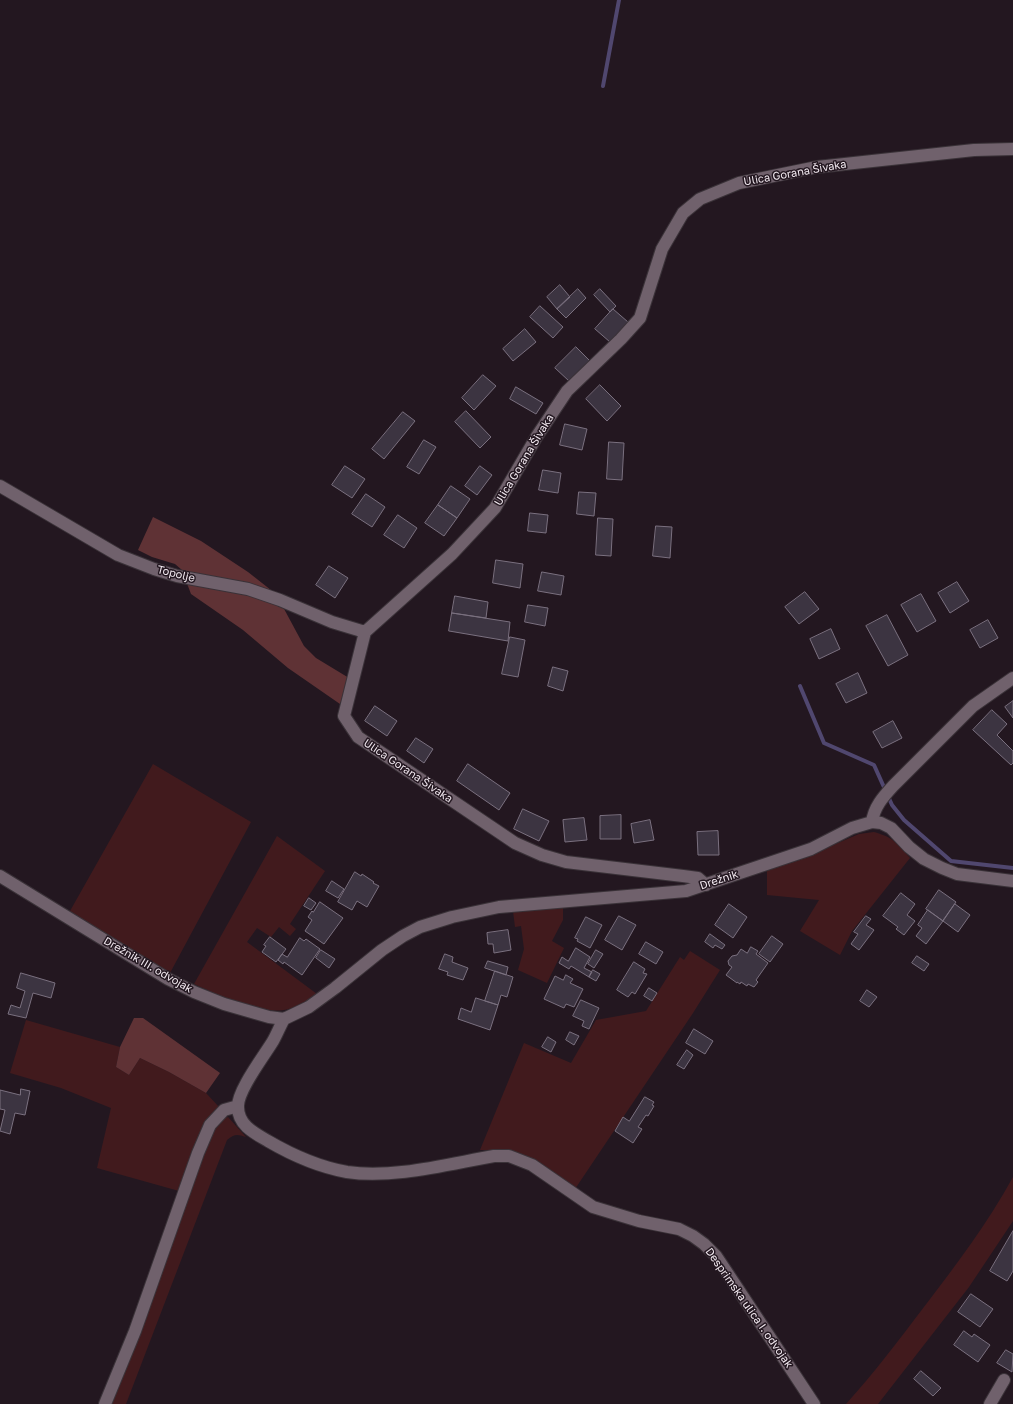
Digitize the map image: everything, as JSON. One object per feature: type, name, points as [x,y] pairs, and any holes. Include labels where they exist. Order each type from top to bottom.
[{"type":"street","name":"Ulica Gorana Šivaka","points":[[706,885],[698,878],[566,862],[542,855],[515,843],[358,737],[344,716],[364,632],[452,554],[495,508],[537,436],[567,391],[621,339],[640,318],[662,249],[683,213],[700,199],[740,183],[817,167],[974,150],[1013,149]]},
{"type":"street","name":"Topolje","points":[[0,486],[118,555],[154,569],[178,576],[248,589],[280,600],[332,622],[364,632]]},
{"type":"street","points":[[1013,678],[973,706],[882,797],[876,807],[872,822],[880,823],[891,828],[919,855],[942,868],[957,874],[1013,881]]},
{"type":"street","name":"Drežnik","points":[[284,1019],[315,1002],[335,988],[382,950],[420,927],[452,917],[499,907],[686,891],[811,849],[852,828],[872,822]]},
{"type":"street","name":"Drežnik III. odvojak","points":[[0,876],[168,979],[194,992],[224,1004],[269,1017],[284,1019]]},
{"type":"street","points":[[105,1404],[135,1331],[198,1152],[210,1125],[224,1110],[238,1106],[240,1095],[284,1019]]},
{"type":"street","name":"Desprimska ulica I. odvojak","points":[[238,1106],[243,1124],[256,1135],[288,1152],[322,1166],[347,1172],[386,1174],[494,1156],[509,1156],[532,1165],[593,1207],[639,1221],[679,1229],[693,1236],[716,1256],[814,1404]]},
{"type":"street","points":[[990,1404],[1004,1380]]},
{"type":"shaded area","points":[[153,517],[201,541],[248,572],[276,594],[304,646],[316,658],[349,678],[340,704],[288,668],[243,630],[191,594],[182,570],[175,564],[152,557],[138,550]]},
{"type":"shaded area","points":[[153,764],[251,822],[170,973],[137,954],[70,911]]},
{"type":"shaded area","points":[[874,832],[895,841],[910,858],[852,931],[840,955],[800,931],[819,900],[767,895],[767,870],[796,861],[859,834]]},
{"type":"shaded area","points":[[277,836],[325,871],[290,924],[296,929],[290,936],[279,927],[271,937],[257,928],[247,942],[317,994],[292,1008],[268,1010],[255,1008],[229,1000],[194,984]]},
{"type":"shaded area","points":[[563,906],[563,920],[552,941],[564,948],[547,983],[518,970],[524,949],[521,926],[515,927],[513,911]]},
{"type":"shaded area","points":[[690,951],[720,970],[693,1013],[575,1189],[507,1151],[480,1150],[524,1043],[571,1063],[596,1020],[646,1011],[680,957],[684,960]]},
{"type":"shaded area","points":[[134,1018],[143,1018],[220,1073],[206,1093],[169,1072],[140,1058],[129,1075],[116,1067],[120,1047]]},
{"type":"shaded area","points":[[26,1020],[120,1047],[116,1067],[129,1075],[140,1058],[169,1072],[206,1093],[219,1107],[179,1191],[97,1168],[111,1108],[61,1088],[10,1073]]},
{"type":"shaded area","points":[[228,1117],[246,1137],[236,1135],[227,1140],[126,1404],[110,1404],[203,1153],[216,1127],[223,1119]]},
{"type":"shaded area","points":[[1013,1177],[1013,1221],[969,1287],[878,1404],[846,1404],[886,1356],[960,1260],[993,1211]]},
{"type":"building","points":[[560,285],[570,297],[557,309],[547,297]]},
{"type":"building","points":[[578,289],[586,298],[566,318],[557,309]]},
{"type":"building","points":[[600,289],[616,306],[610,312],[594,295]]},
{"type":"building","points":[[540,306],[563,327],[553,338],[530,317]]},
{"type":"building","points":[[613,309],[628,322],[610,342],[595,329]]},
{"type":"building","points":[[525,329],[536,342],[513,361],[503,349]]},
{"type":"building","points":[[576,347],[590,361],[569,381],[555,368]]},
{"type":"building","points":[[483,375],[496,386],[474,410],[462,398]]},
{"type":"building","points":[[600,385],[621,406],[607,421],[586,399]]},
{"type":"building","points":[[516,387],[543,403],[536,414],[510,399]]},
{"type":"building","points":[[466,411],[491,437],[480,448],[455,422]]},
{"type":"building","points":[[403,412],[415,421],[384,459],[372,449]]},
{"type":"building","points":[[565,424],[587,429],[582,450],[560,445]]},
{"type":"building","points":[[424,440],[436,447],[419,474],[407,467]]},
{"type":"building","points":[[609,442],[624,443],[622,480],[607,479]]},
{"type":"building","points":[[345,466],[365,479],[352,498],[332,485]]},
{"type":"building","points":[[480,466],[492,475],[477,495],[465,486]]},
{"type":"building","points":[[543,470],[561,473],[558,493],[539,490]]},
{"type":"building","points":[[451,486],[470,499],[457,518],[438,505]]},
{"type":"building","points":[[579,492],[596,493],[594,516],[577,514]]},
{"type":"building","points":[[366,494],[385,507],[372,527],[352,514]]},
{"type":"building","points":[[438,505],[457,518],[444,536],[425,523]]},
{"type":"building","points":[[530,513],[548,515],[546,533],[528,531]]},
{"type":"building","points":[[398,515],[417,528],[404,548],[384,535]]},
{"type":"building","points":[[598,518],[613,519],[611,556],[596,555]]},
{"type":"building","points":[[656,526],[672,527],[670,558],[653,556]]},
{"type":"building","points":[[496,560],[523,564],[520,588],[493,583]]},
{"type":"building","points":[[329,566],[348,578],[335,598],[316,585]]},
{"type":"building","points":[[542,572],[564,576],[561,595],[538,591]]},
{"type":"building","points":[[957,582],[969,601],[950,613],[938,593]]},
{"type":"building","points":[[805,592],[819,609],[799,624],[785,607]]},
{"type":"building","points":[[921,594],[936,621],[917,632],[901,605]]},
{"type":"building","points":[[455,596],[488,602],[486,618],[452,613]]},
{"type":"building","points":[[528,605],[548,608],[545,626],[525,622]]},
{"type":"building","points":[[452,613],[510,622],[508,641],[449,631]]},
{"type":"building","points":[[887,615],[908,655],[888,666],[866,626]]},
{"type":"building","points":[[988,620],[998,638],[980,648],[970,630]]},
{"type":"building","points":[[831,629],[840,649],[819,659],[810,639]]},
{"type":"building","points":[[510,637],[525,640],[518,677],[502,674]]},
{"type":"building","points":[[553,667],[568,671],[563,691],[548,686]]},
{"type":"building","points":[[858,673],[867,693],[846,703],[836,684]]},
{"type":"building","points":[[1013,701],[1013,718],[1005,707]]},
{"type":"building","points":[[375,706],[397,721],[387,736],[365,721]]},
{"type":"building","points":[[992,710],[1007,724],[997,735],[1013,751],[1013,763],[1011,765],[973,730]]},
{"type":"building","points":[[893,721],[902,738],[882,748],[873,732]]},
{"type":"building","points":[[416,738],[433,749],[424,763],[407,751]]},
{"type":"building","points":[[468,764],[510,793],[499,810],[457,781]]},
{"type":"building","points":[[523,809],[549,821],[539,841],[514,829]]},
{"type":"building","points":[[621,815],[621,839],[600,839],[600,816]]},
{"type":"building","points":[[584,818],[587,840],[565,842],[563,820]]},
{"type":"building","points":[[650,820],[654,840],[634,843],[631,824]]},
{"type":"building","points":[[718,831],[719,855],[698,855],[697,832]]},
{"type":"building","points":[[355,872],[361,876],[362,874],[379,886],[367,907],[357,901],[352,910],[338,902]]},
{"type":"building","points":[[332,881],[344,889],[338,898],[326,891]]},
{"type":"building","points":[[939,890],[956,902],[943,921],[926,909]]},
{"type":"building","points":[[901,893],[915,904],[907,915],[915,921],[904,935],[896,929],[898,927],[883,916]]},
{"type":"building","points":[[309,898],[316,903],[311,910],[304,906]]},
{"type":"building","points":[[320,902],[343,918],[324,944],[305,931],[312,920],[308,917]]},
{"type":"building","points":[[729,904],[747,917],[733,938],[715,925]]},
{"type":"building","points":[[955,904],[970,915],[958,932],[943,921]]},
{"type":"building","points":[[928,910],[943,921],[926,944],[916,936],[922,928],[918,925]]},
{"type":"building","points":[[619,916],[636,925],[622,950],[605,940]]},
{"type":"building","points":[[866,916],[871,919],[866,925],[874,930],[859,950],[851,944],[858,934],[854,932]]},
{"type":"building","points":[[586,917],[602,925],[590,948],[577,941],[578,939],[575,938]]},
{"type":"building","points":[[508,930],[511,950],[494,953],[493,944],[488,944],[487,933]]},
{"type":"building","points":[[710,934],[725,945],[722,949],[715,945],[713,948],[705,942]]},
{"type":"building","points":[[772,936],[783,944],[770,962],[759,954]]},
{"type":"building","points":[[270,937],[286,949],[276,962],[262,952],[266,946],[264,945]]},
{"type":"building","points":[[300,938],[304,941],[306,939],[320,949],[302,975],[284,962],[283,964],[278,960],[282,954],[287,957]]},
{"type":"building","points":[[646,942],[663,952],[656,964],[639,954]]},
{"type":"building","points":[[751,947],[758,951],[756,954],[768,963],[756,980],[758,982],[754,987],[748,984],[747,986],[741,982],[740,984],[737,983],[726,975],[732,967],[729,965],[728,961],[732,956],[737,955],[741,949],[747,953]]},
{"type":"building","points":[[576,948],[590,957],[584,968],[592,972],[589,977],[571,966],[569,969],[559,963],[562,957],[568,961]]},
{"type":"building","points":[[321,950],[335,959],[329,968],[316,958]]},
{"type":"building","points":[[596,950],[603,954],[594,968],[588,964]]},
{"type":"building","points":[[445,954],[453,957],[452,962],[468,968],[463,980],[447,975],[448,972],[439,969]]},
{"type":"building","points":[[917,956],[929,964],[924,971],[912,963]]},
{"type":"building","points":[[488,961],[508,967],[506,975],[485,968]]},
{"type":"building","points":[[634,962],[645,969],[643,973],[647,974],[635,994],[632,992],[628,997],[617,990]]},
{"type":"building","points":[[593,970],[600,974],[596,981],[589,977]]},
{"type":"building","points":[[495,971],[513,977],[507,997],[501,995],[498,1005],[485,1001]]},
{"type":"building","points":[[21,973],[55,983],[51,998],[33,993],[26,1018],[8,1014],[11,1005],[20,1008],[25,991],[17,988]]},
{"type":"building","points":[[566,975],[573,979],[570,983],[583,989],[574,1007],[566,1004],[564,1008],[544,999],[555,976],[563,980]]},
{"type":"building","points":[[649,988],[657,993],[652,1001],[644,996]]},
{"type":"building","points":[[867,990],[877,997],[869,1007],[860,1001]]},
{"type":"building","points":[[476,998],[498,1005],[490,1030],[458,1019],[461,1008],[471,1012]]},
{"type":"building","points":[[581,1000],[599,1008],[589,1029],[582,1026],[584,1021],[573,1016]]},
{"type":"building","points":[[694,1029],[713,1041],[705,1054],[686,1043]]},
{"type":"building","points":[[570,1032],[579,1036],[574,1045],[566,1040]]},
{"type":"building","points":[[548,1037],[556,1042],[551,1052],[542,1047]]},
{"type":"building","points":[[687,1050],[693,1055],[684,1069],[677,1065]]},
{"type":"building","points":[[21,1089],[30,1091],[25,1115],[15,1113],[10,1134],[0,1131],[5,1110],[0,1109],[0,1090],[20,1095]]},
{"type":"building","points":[[645,1097],[654,1102],[652,1105],[654,1106],[648,1116],[646,1115],[638,1127],[642,1129],[633,1143],[615,1131],[623,1117],[629,1121]]},
{"type":"building","points":[[1013,1231],[1013,1271],[1007,1281],[990,1271]]},
{"type":"building","points":[[971,1294],[993,1309],[980,1327],[958,1312]]},
{"type":"building","points":[[964,1331],[972,1337],[974,1334],[990,1345],[978,1362],[954,1345]]},
{"type":"building","points":[[1006,1350],[1013,1354],[1012,1372],[997,1363]]},
{"type":"building","points":[[921,1371],[941,1388],[933,1396],[914,1379]]},
{"type":"waterway","points":[[603,86],[619,0]]},
{"type":"waterway","points":[[800,686],[824,743],[874,765],[892,805],[904,820],[951,861],[1013,868]]}]
